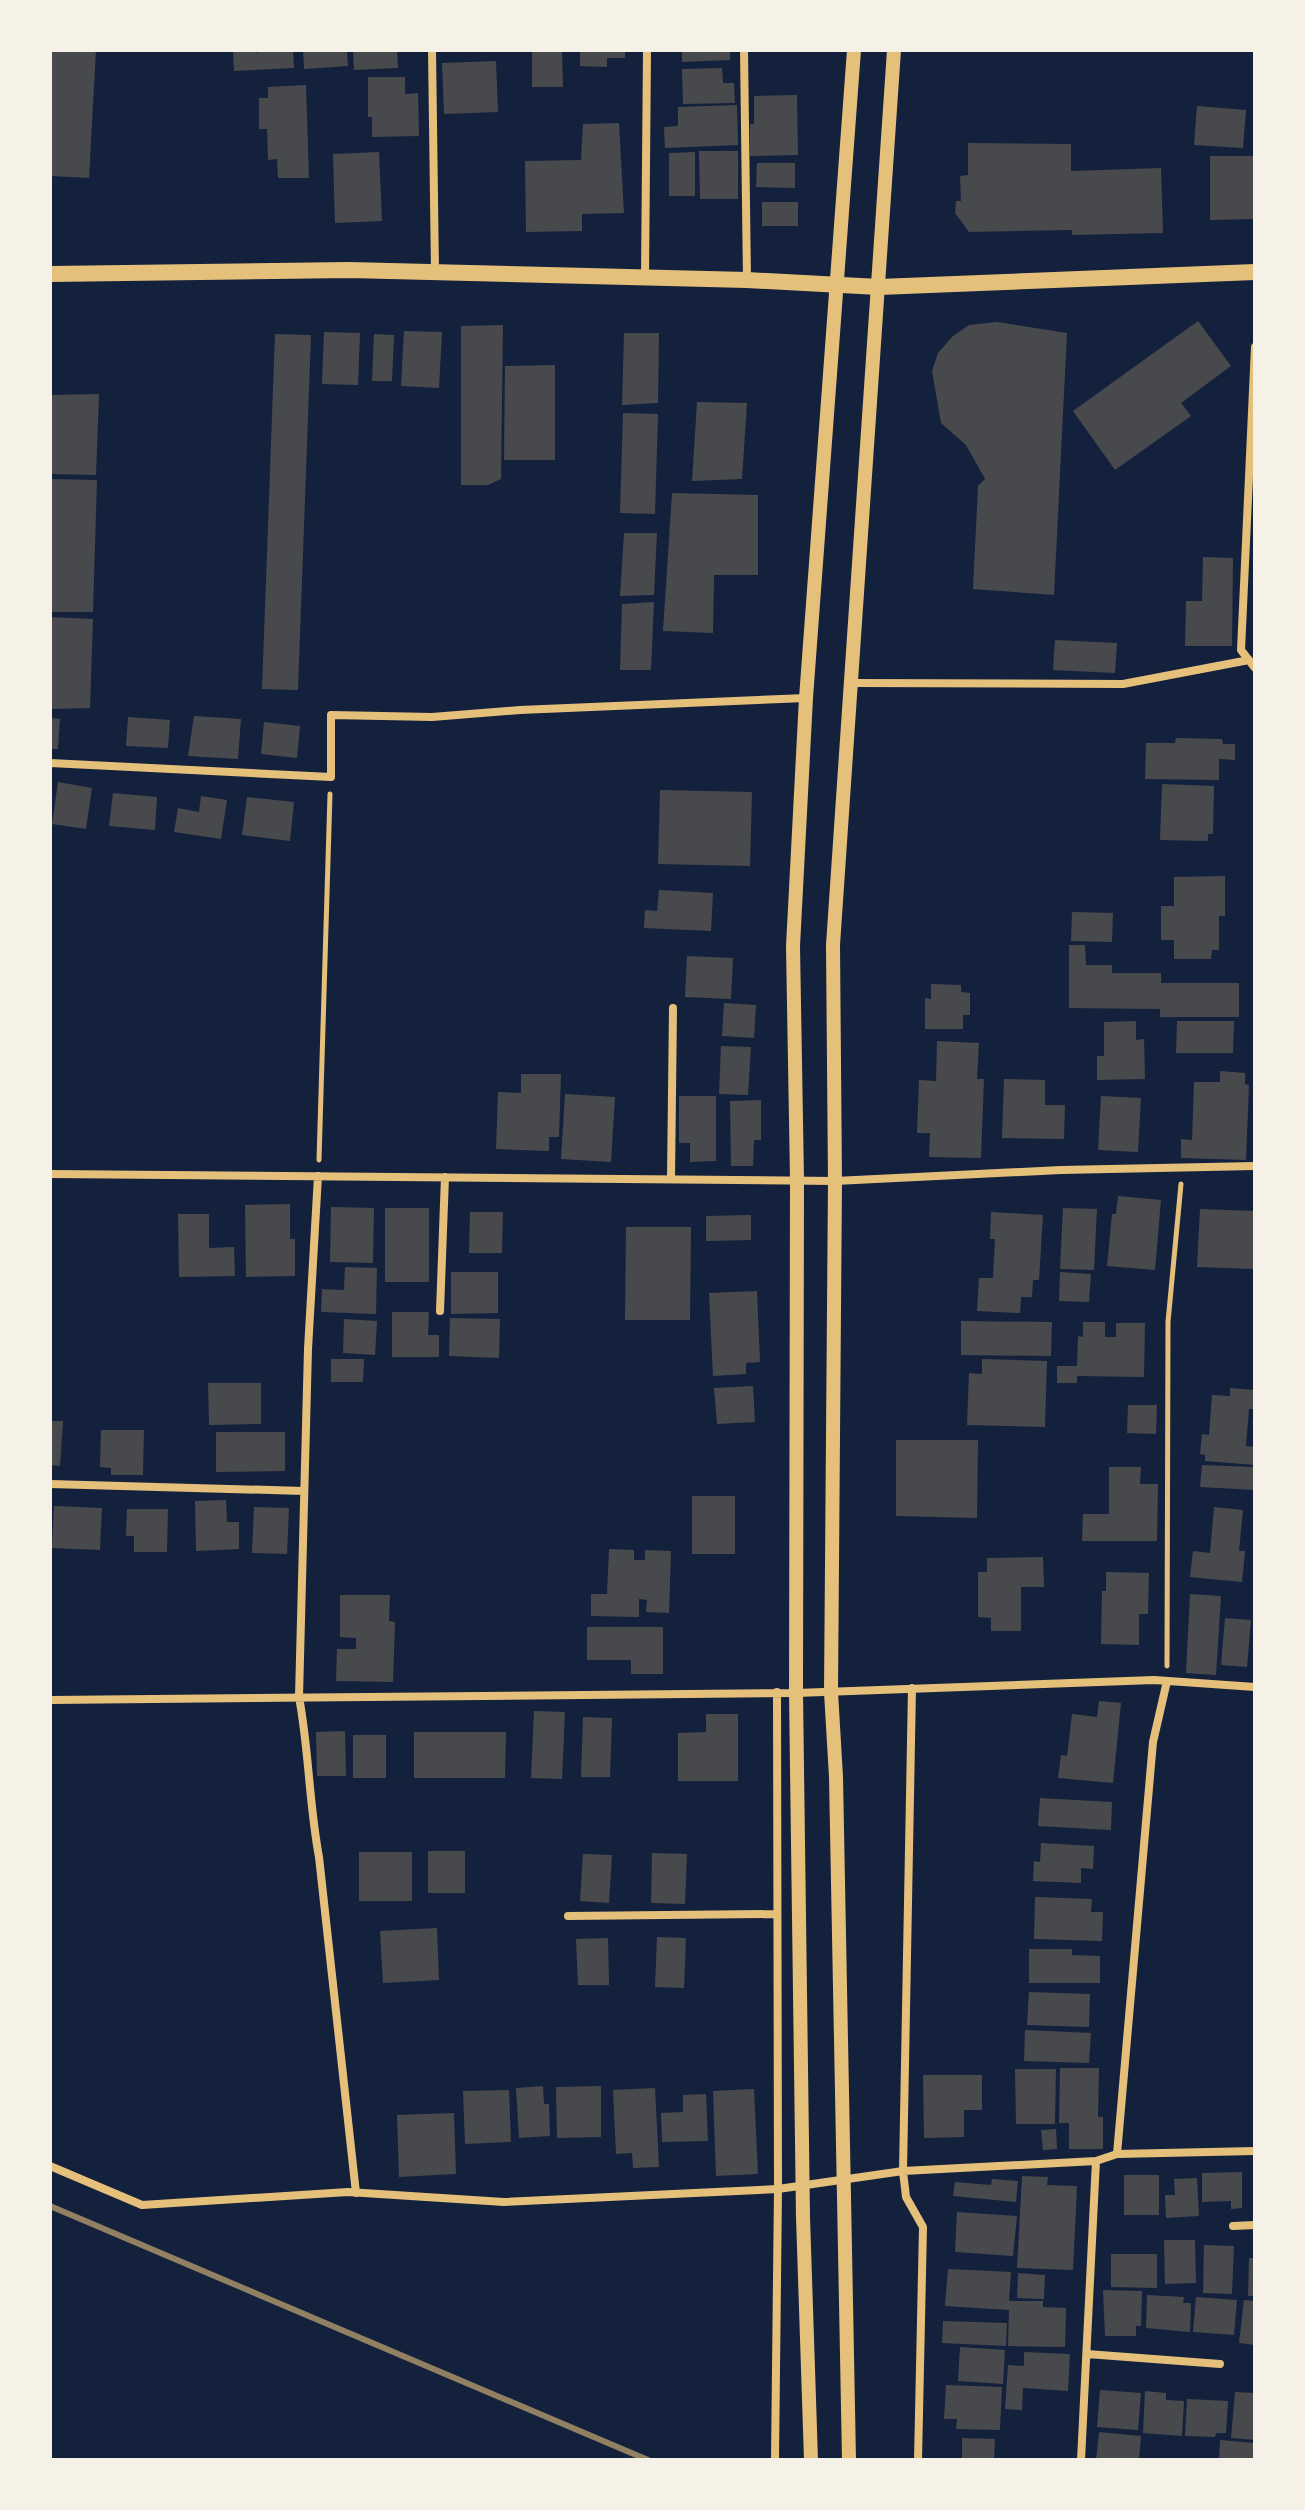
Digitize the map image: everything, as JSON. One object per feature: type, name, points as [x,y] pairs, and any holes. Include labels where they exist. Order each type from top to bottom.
[{"type":"main road","points":[[50,274],[349,270],[747,280],[879,287],[1255,272]]},
{"type":"street","points":[[432,50],[435,272]]},
{"type":"street","points":[[645,278],[647,50]]},
{"type":"street","points":[[744,50],[747,280]]},
{"type":"street","points":[[811,2460],[803,2217],[796,1693],[797,1179],[793,946],[806,698],[854,50]]},
{"type":"street","points":[[849,2460],[836,1777],[831,1692],[835,1181],[833,945],[894,50]]},
{"type":"street","points":[[849,683],[1123,684],[1252,664],[1241,650],[1255,347]]},
{"type":"street","points":[[50,763],[331,777],[331,715],[432,717],[520,710],[806,698]]},
{"type":"street","points":[[671,1179],[673,1008]]},
{"type":"street","points":[[50,1174],[835,1181],[1061,1170],[1255,1166]]},
{"type":"street","points":[[318,1176],[308,1349],[299,1697],[356,2193]]},
{"type":"street","points":[[440,1311],[445,1177]]},
{"type":"street","points":[[50,1484],[304,1491]]},
{"type":"street","points":[[1117,2154],[1153,1742],[1167,1681]]},
{"type":"street","points":[[50,1700],[796,1693],[1167,1681],[1255,1687]]},
{"type":"street","points":[[912,1688],[903,2171],[906,2197],[923,2227],[918,2460]]},
{"type":"street","points":[[775,2460],[777,1692]]},
{"type":"street","points":[[568,1916],[777,1914]]},
{"type":"street","points":[[50,2166],[142,2205],[356,2193],[504,2202],[778,2189],[903,2171],[1096,2161],[1117,2154],[1255,2151]]},
{"type":"street","points":[[1081,2460],[1096,2161]]},
{"type":"street","points":[[1233,2226],[1255,2225]]},
{"type":"street","points":[[1087,2354],[1220,2364]]},
{"type":"path","points":[[318,1176],[331,777]]},
{"type":"path","points":[[1167,1681],[1168,1322],[1182,1167]]},
{"type":"building","points":[[50,50],[96,50],[89,178],[50,176]]},
{"type":"building","points":[[233,50],[256,50],[256,53],[261,50],[293,50],[294,68],[234,71]]},
{"type":"building","points":[[303,50],[347,50],[348,66],[304,69]]},
{"type":"building","points":[[353,50],[397,50],[398,68],[354,70]]},
{"type":"building","points":[[532,50],[562,50],[563,87],[532,87]]},
{"type":"building","points":[[580,50],[625,50],[625,58],[607,58],[607,67],[580,66]]},
{"type":"building","points":[[682,50],[730,50],[730,60],[682,62]]},
{"type":"building","points":[[496,61],[498,112],[444,114],[442,63]]},
{"type":"building","points":[[722,68],[723,83],[734,83],[735,103],[683,104],[682,69]]},
{"type":"building","points":[[368,77],[405,77],[405,94],[418,93],[419,136],[372,137],[372,117],[368,117]]},
{"type":"building","points":[[306,85],[309,178],[278,178],[277,159],[268,160],[267,129],[259,129],[259,98],[268,98],[268,87]]},
{"type":"building","points":[[797,95],[798,155],[750,156],[754,96]]},
{"type":"building","points":[[737,105],[738,145],[665,148],[664,127],[678,126],[678,107]]},
{"type":"building","points":[[1197,106],[1246,110],[1243,148],[1194,145]]},
{"type":"building","points":[[619,123],[624,213],[582,214],[582,231],[526,232],[525,161],[581,160],[583,124]]},
{"type":"building","points":[[968,143],[1071,144],[1071,171],[1161,168],[1163,233],[1072,235],[1072,230],[969,232],[955,213],[956,201],[961,201],[960,176],[968,175]]},
{"type":"building","points":[[699,151],[738,151],[738,199],[700,199]]},
{"type":"building","points":[[379,152],[382,221],[335,223],[333,154]]},
{"type":"building","points":[[695,152],[695,196],[669,196],[669,153]]},
{"type":"building","points":[[1210,156],[1254,156],[1254,219],[1210,220]]},
{"type":"building","points":[[757,163],[795,163],[795,188],[756,187]]},
{"type":"building","points":[[762,202],[798,202],[798,226],[762,226]]},
{"type":"building","points":[[1198,321],[1231,366],[1181,403],[1191,416],[1115,470],[1073,411]]},
{"type":"building","points":[[997,322],[1067,333],[1054,595],[973,589],[978,486],[985,479],[966,445],[941,423],[932,371],[938,353],[953,336],[969,325]]},
{"type":"building","points":[[503,325],[501,479],[488,485],[461,485],[461,326]]},
{"type":"building","points":[[404,331],[442,332],[439,388],[401,386]]},
{"type":"building","points":[[324,332],[360,333],[358,385],[322,384]]},
{"type":"building","points":[[624,333],[659,333],[658,403],[622,405]]},
{"type":"building","points":[[275,334],[311,335],[298,690],[262,689]]},
{"type":"building","points":[[374,334],[394,335],[392,381],[372,381]]},
{"type":"building","points":[[555,365],[555,460],[504,460],[505,366]]},
{"type":"building","points":[[99,394],[96,475],[50,474],[50,395]]},
{"type":"building","points":[[697,402],[747,403],[742,479],[692,481]]},
{"type":"building","points":[[623,413],[658,414],[655,514],[620,513]]},
{"type":"building","points":[[50,479],[97,480],[93,612],[50,612]]},
{"type":"building","points":[[672,493],[758,495],[758,575],[714,575],[713,633],[663,631]]},
{"type":"building","points":[[624,533],[657,533],[654,595],[620,596]]},
{"type":"building","points":[[1203,557],[1233,558],[1232,646],[1185,646],[1186,601],[1202,601]]},
{"type":"building","points":[[654,602],[651,670],[620,670],[622,604]]},
{"type":"building","points":[[50,617],[93,619],[90,708],[50,709]]},
{"type":"building","points":[[1055,640],[1117,643],[1115,673],[1053,670]]},
{"type":"building","points":[[194,716],[241,719],[238,759],[188,756]]},
{"type":"building","points":[[128,717],[170,720],[168,748],[126,746]]},
{"type":"building","points":[[50,718],[60,719],[58,749],[50,749]]},
{"type":"building","points":[[264,722],[300,726],[297,758],[261,754]]},
{"type":"building","points":[[1176,738],[1222,739],[1223,744],[1235,744],[1235,760],[1219,759],[1219,780],[1145,779],[1146,743],[1175,743]]},
{"type":"building","points":[[58,782],[92,788],[86,829],[52,824]]},
{"type":"building","points":[[1162,784],[1214,786],[1213,834],[1208,834],[1208,841],[1160,840]]},
{"type":"building","points":[[660,790],[752,792],[750,866],[658,864]]},
{"type":"building","points":[[113,793],[157,797],[155,830],[109,826]]},
{"type":"building","points":[[201,796],[227,800],[221,839],[174,832],[178,808],[199,812]]},
{"type":"building","points":[[247,797],[294,802],[290,841],[242,835]]},
{"type":"building","points":[[1225,876],[1225,916],[1219,916],[1219,950],[1212,950],[1211,959],[1174,959],[1174,940],[1161,940],[1161,906],[1174,906],[1174,877]]},
{"type":"building","points":[[659,890],[713,893],[711,931],[644,928],[645,910],[657,911]]},
{"type":"building","points":[[1072,912],[1113,913],[1112,942],[1071,941]]},
{"type":"building","points":[[1069,945],[1085,945],[1086,965],[1112,965],[1112,973],[1161,973],[1161,983],[1239,983],[1239,1017],[1160,1017],[1160,1009],[1069,1008]]},
{"type":"building","points":[[687,956],[733,958],[731,999],[685,997]]},
{"type":"building","points":[[931,984],[961,985],[961,992],[970,993],[970,1015],[963,1015],[963,1029],[925,1029],[925,998],[931,999]]},
{"type":"building","points":[[724,1003],[756,1005],[754,1038],[722,1036]]},
{"type":"building","points":[[1136,1021],[1136,1040],[1144,1039],[1145,1079],[1097,1080],[1097,1056],[1104,1056],[1104,1022]]},
{"type":"building","points":[[1177,1021],[1234,1021],[1233,1053],[1176,1053]]},
{"type":"building","points":[[937,1041],[979,1043],[977,1079],[984,1079],[981,1158],[929,1157],[930,1133],[917,1133],[919,1080],[936,1081]]},
{"type":"building","points":[[721,1046],[751,1047],[748,1095],[719,1094]]},
{"type":"building","points":[[1220,1071],[1245,1073],[1245,1084],[1249,1085],[1246,1160],[1181,1158],[1181,1139],[1192,1140],[1194,1082],[1220,1082]]},
{"type":"building","points":[[521,1074],[561,1074],[559,1137],[549,1137],[549,1151],[496,1149],[498,1092],[521,1093]]},
{"type":"building","points":[[1004,1079],[1045,1080],[1045,1105],[1065,1105],[1064,1139],[1002,1138]]},
{"type":"building","points":[[565,1094],[615,1097],[611,1162],[561,1159]]},
{"type":"building","points":[[679,1096],[716,1096],[716,1161],[690,1162],[690,1143],[679,1143]]},
{"type":"building","points":[[1101,1096],[1141,1098],[1138,1152],[1098,1150]]},
{"type":"building","points":[[761,1100],[761,1140],[754,1140],[753,1166],[731,1166],[730,1101]]},
{"type":"building","points":[[1118,1196],[1161,1200],[1155,1270],[1107,1266],[1112,1214],[1116,1214]]},
{"type":"building","points":[[290,1204],[290,1239],[295,1239],[295,1276],[246,1277],[245,1205]]},
{"type":"building","points":[[331,1207],[374,1208],[373,1263],[330,1262]]},
{"type":"building","points":[[385,1208],[429,1208],[429,1282],[385,1282]]},
{"type":"building","points":[[1063,1208],[1097,1209],[1094,1270],[1060,1269]]},
{"type":"building","points":[[1200,1209],[1255,1211],[1253,1269],[1197,1267]]},
{"type":"building","points":[[470,1212],[503,1212],[502,1253],[469,1253]]},
{"type":"building","points":[[991,1212],[1043,1215],[1039,1280],[1033,1280],[1032,1297],[1021,1297],[1020,1313],[977,1311],[979,1278],[993,1278],[995,1239],[990,1239]]},
{"type":"building","points":[[178,1214],[209,1214],[209,1248],[234,1247],[235,1276],[179,1277]]},
{"type":"building","points":[[751,1215],[751,1240],[706,1241],[706,1216]]},
{"type":"building","points":[[626,1227],[691,1227],[690,1320],[625,1320]]},
{"type":"building","points":[[345,1267],[377,1268],[376,1314],[321,1312],[322,1289],[344,1290]]},
{"type":"building","points":[[451,1272],[498,1272],[498,1313],[451,1314]]},
{"type":"building","points":[[1060,1272],[1091,1274],[1089,1302],[1059,1301]]},
{"type":"building","points":[[757,1291],[760,1362],[746,1363],[746,1374],[713,1376],[709,1293]]},
{"type":"building","points":[[392,1312],[429,1312],[428,1335],[439,1335],[439,1357],[392,1357]]},
{"type":"building","points":[[450,1318],[500,1319],[499,1358],[449,1356]]},
{"type":"building","points":[[344,1319],[377,1321],[375,1355],[343,1353]]},
{"type":"building","points":[[961,1321],[1052,1322],[1051,1356],[961,1355]]},
{"type":"building","points":[[1083,1322],[1105,1322],[1105,1337],[1116,1337],[1116,1323],[1145,1323],[1144,1377],[1077,1376],[1077,1383],[1057,1383],[1057,1366],[1077,1366],[1078,1336],[1083,1337]]},
{"type":"building","points":[[331,1359],[364,1359],[363,1382],[331,1382]]},
{"type":"building","points":[[982,1359],[1047,1361],[1045,1427],[967,1425],[969,1373],[982,1374]]},
{"type":"building","points":[[208,1383],[261,1383],[261,1424],[209,1425]]},
{"type":"building","points":[[753,1386],[755,1422],[717,1424],[714,1388]]},
{"type":"building","points":[[1230,1388],[1255,1390],[1254,1409],[1249,1409],[1246,1446],[1255,1447],[1255,1465],[1205,1461],[1205,1455],[1200,1454],[1202,1434],[1209,1435],[1212,1395],[1230,1396]]},
{"type":"building","points":[[1128,1405],[1157,1405],[1156,1434],[1127,1433]]},
{"type":"building","points":[[50,1421],[63,1421],[60,1466],[50,1465]]},
{"type":"building","points":[[101,1430],[144,1430],[143,1475],[111,1475],[111,1468],[100,1467]]},
{"type":"building","points":[[216,1432],[285,1432],[285,1471],[216,1472]]},
{"type":"building","points":[[896,1440],[978,1440],[977,1518],[896,1516]]},
{"type":"building","points":[[1202,1465],[1255,1467],[1255,1490],[1200,1487]]},
{"type":"building","points":[[1109,1467],[1141,1467],[1140,1484],[1158,1484],[1157,1541],[1082,1541],[1083,1514],[1109,1514]]},
{"type":"building","points":[[692,1496],[735,1496],[735,1554],[692,1554]]},
{"type":"building","points":[[226,1500],[227,1522],[239,1522],[239,1549],[196,1551],[195,1501]]},
{"type":"building","points":[[54,1506],[102,1508],[100,1550],[52,1548]]},
{"type":"building","points":[[254,1507],[289,1508],[287,1554],[252,1553]]},
{"type":"building","points":[[1214,1507],[1243,1510],[1239,1551],[1245,1551],[1242,1582],[1190,1577],[1193,1551],[1210,1553]]},
{"type":"building","points":[[127,1509],[168,1509],[167,1552],[134,1552],[134,1536],[126,1536]]},
{"type":"building","points":[[609,1549],[634,1550],[634,1560],[645,1560],[645,1550],[671,1551],[669,1613],[646,1612],[647,1600],[639,1599],[639,1617],[591,1616],[591,1594],[607,1594]]},
{"type":"building","points":[[1043,1557],[1044,1587],[1021,1587],[1021,1631],[991,1631],[991,1618],[978,1617],[978,1572],[987,1572],[987,1558]]},
{"type":"building","points":[[1106,1572],[1149,1573],[1148,1614],[1139,1614],[1139,1645],[1101,1644],[1102,1591],[1106,1591]]},
{"type":"building","points":[[1190,1594],[1221,1596],[1216,1675],[1186,1673]]},
{"type":"building","points":[[340,1595],[390,1595],[389,1621],[395,1622],[393,1682],[336,1681],[337,1649],[356,1649],[356,1638],[340,1637]]},
{"type":"building","points":[[1225,1618],[1251,1620],[1247,1667],[1221,1665]]},
{"type":"building","points":[[587,1627],[663,1627],[663,1674],[631,1674],[631,1660],[587,1660]]},
{"type":"building","points":[[1099,1701],[1121,1703],[1113,1783],[1058,1778],[1061,1755],[1067,1756],[1072,1714],[1097,1717]]},
{"type":"building","points":[[534,1711],[565,1712],[562,1779],[531,1778]]},
{"type":"building","points":[[706,1714],[738,1714],[738,1781],[678,1781],[678,1733],[706,1732]]},
{"type":"building","points":[[583,1717],[612,1718],[610,1777],[581,1777]]},
{"type":"building","points":[[345,1731],[346,1776],[317,1776],[316,1732]]},
{"type":"building","points":[[414,1732],[506,1732],[505,1778],[414,1778]]},
{"type":"building","points":[[353,1735],[386,1735],[386,1778],[353,1778]]},
{"type":"building","points":[[1040,1798],[1112,1802],[1111,1830],[1038,1826]]},
{"type":"building","points":[[1041,1843],[1094,1846],[1093,1869],[1081,1868],[1081,1883],[1033,1881],[1034,1861],[1040,1862]]},
{"type":"building","points":[[428,1851],[465,1851],[465,1893],[428,1893]]},
{"type":"building","points":[[359,1852],[412,1852],[412,1901],[359,1901]]},
{"type":"building","points":[[652,1853],[687,1854],[685,1904],[651,1903]]},
{"type":"building","points":[[583,1854],[612,1855],[609,1903],[580,1901]]},
{"type":"building","points":[[1035,1897],[1092,1899],[1091,1912],[1103,1912],[1102,1941],[1034,1939]]},
{"type":"building","points":[[437,1928],[439,1980],[383,1983],[380,1931]]},
{"type":"building","points":[[657,1937],[686,1938],[684,1988],[655,1987]]},
{"type":"building","points":[[608,1938],[609,1985],[578,1985],[576,1939]]},
{"type":"building","points":[[1029,1949],[1072,1949],[1072,1955],[1100,1956],[1100,1983],[1029,1983]]},
{"type":"building","points":[[1029,1992],[1090,1994],[1089,2027],[1027,2025]]},
{"type":"building","points":[[1025,2030],[1091,2033],[1089,2063],[1024,2061]]},
{"type":"building","points":[[1060,2068],[1099,2068],[1098,2117],[1103,2117],[1103,2149],[1069,2149],[1069,2123],[1059,2123]]},
{"type":"building","points":[[1015,2069],[1056,2069],[1055,2124],[1016,2124]]},
{"type":"building","points":[[923,2075],[982,2075],[982,2110],[964,2110],[964,2137],[924,2138]]},
{"type":"building","points":[[543,2086],[544,2104],[549,2104],[550,2136],[519,2138],[516,2088]]},
{"type":"building","points":[[601,2086],[601,2137],[557,2138],[556,2087]]},
{"type":"building","points":[[655,2088],[659,2167],[633,2168],[632,2153],[616,2154],[613,2090]]},
{"type":"building","points":[[754,2089],[758,2174],[716,2176],[713,2091]]},
{"type":"building","points":[[509,2090],[511,2142],[465,2144],[463,2091]]},
{"type":"building","points":[[706,2094],[708,2141],[662,2142],[661,2113],[683,2112],[683,2095]]},
{"type":"building","points":[[454,2113],[456,2174],[399,2177],[397,2115]]},
{"type":"building","points":[[1056,2129],[1057,2149],[1043,2150],[1041,2130]]},
{"type":"building","points":[[1242,2172],[1242,2208],[1231,2209],[1231,2201],[1202,2202],[1202,2173]]},
{"type":"building","points":[[1124,2175],[1159,2175],[1159,2215],[1124,2215]]},
{"type":"building","points":[[1022,2176],[1048,2177],[1047,2185],[1077,2186],[1073,2270],[1017,2268]]},
{"type":"building","points":[[1197,2178],[1199,2216],[1166,2218],[1165,2195],[1175,2195],[1174,2179]]},
{"type":"building","points":[[992,2179],[1018,2181],[1016,2202],[953,2196],[955,2182],[991,2185]]},
{"type":"building","points":[[957,2212],[1017,2216],[1013,2256],[955,2252]]},
{"type":"building","points":[[1164,2240],[1195,2240],[1196,2283],[1165,2284]]},
{"type":"building","points":[[1204,2245],[1234,2246],[1232,2294],[1203,2293]]},
{"type":"building","points":[[1111,2254],[1157,2254],[1157,2288],[1111,2287]]},
{"type":"building","points":[[1249,2258],[1255,2258],[1255,2296],[1248,2296]]},
{"type":"building","points":[[948,2269],[1011,2272],[1009,2301],[1043,2301],[1043,2307],[1066,2308],[1065,2347],[1008,2346],[1009,2310],[945,2306]]},
{"type":"building","points":[[1018,2273],[1045,2275],[1044,2299],[1017,2298]]},
{"type":"building","points":[[1103,2290],[1142,2291],[1141,2326],[1136,2326],[1136,2336],[1105,2336]]},
{"type":"building","points":[[1147,2295],[1184,2297],[1183,2303],[1191,2303],[1190,2332],[1146,2328]]},
{"type":"building","points":[[1196,2297],[1237,2300],[1234,2335],[1193,2332]]},
{"type":"building","points":[[1244,2300],[1255,2301],[1255,2345],[1239,2343]]},
{"type":"building","points":[[943,2321],[1007,2323],[1006,2346],[942,2343]]},
{"type":"building","points":[[960,2347],[1005,2350],[1003,2384],[958,2381]]},
{"type":"building","points":[[1024,2352],[1070,2354],[1068,2391],[1023,2388],[1022,2410],[1005,2409],[1008,2365],[1024,2366]]},
{"type":"building","points":[[946,2385],[1002,2387],[1000,2430],[956,2429],[957,2419],[944,2419]]},
{"type":"building","points":[[1100,2390],[1141,2393],[1138,2430],[1097,2427]]},
{"type":"building","points":[[1145,2391],[1166,2393],[1166,2400],[1184,2401],[1182,2436],[1143,2433]]},
{"type":"building","points":[[1235,2392],[1255,2393],[1255,2440],[1231,2438]]},
{"type":"building","points":[[1187,2399],[1228,2401],[1226,2433],[1216,2433],[1215,2437],[1185,2436]]},
{"type":"building","points":[[1099,2432],[1141,2436],[1139,2460],[1096,2460]]},
{"type":"building","points":[[962,2438],[995,2439],[994,2460],[962,2460]]},
{"type":"building","points":[[1220,2440],[1255,2443],[1255,2460],[1219,2460]]},
{"type":"railway","points":[[50,2206],[648,2460]]}]
